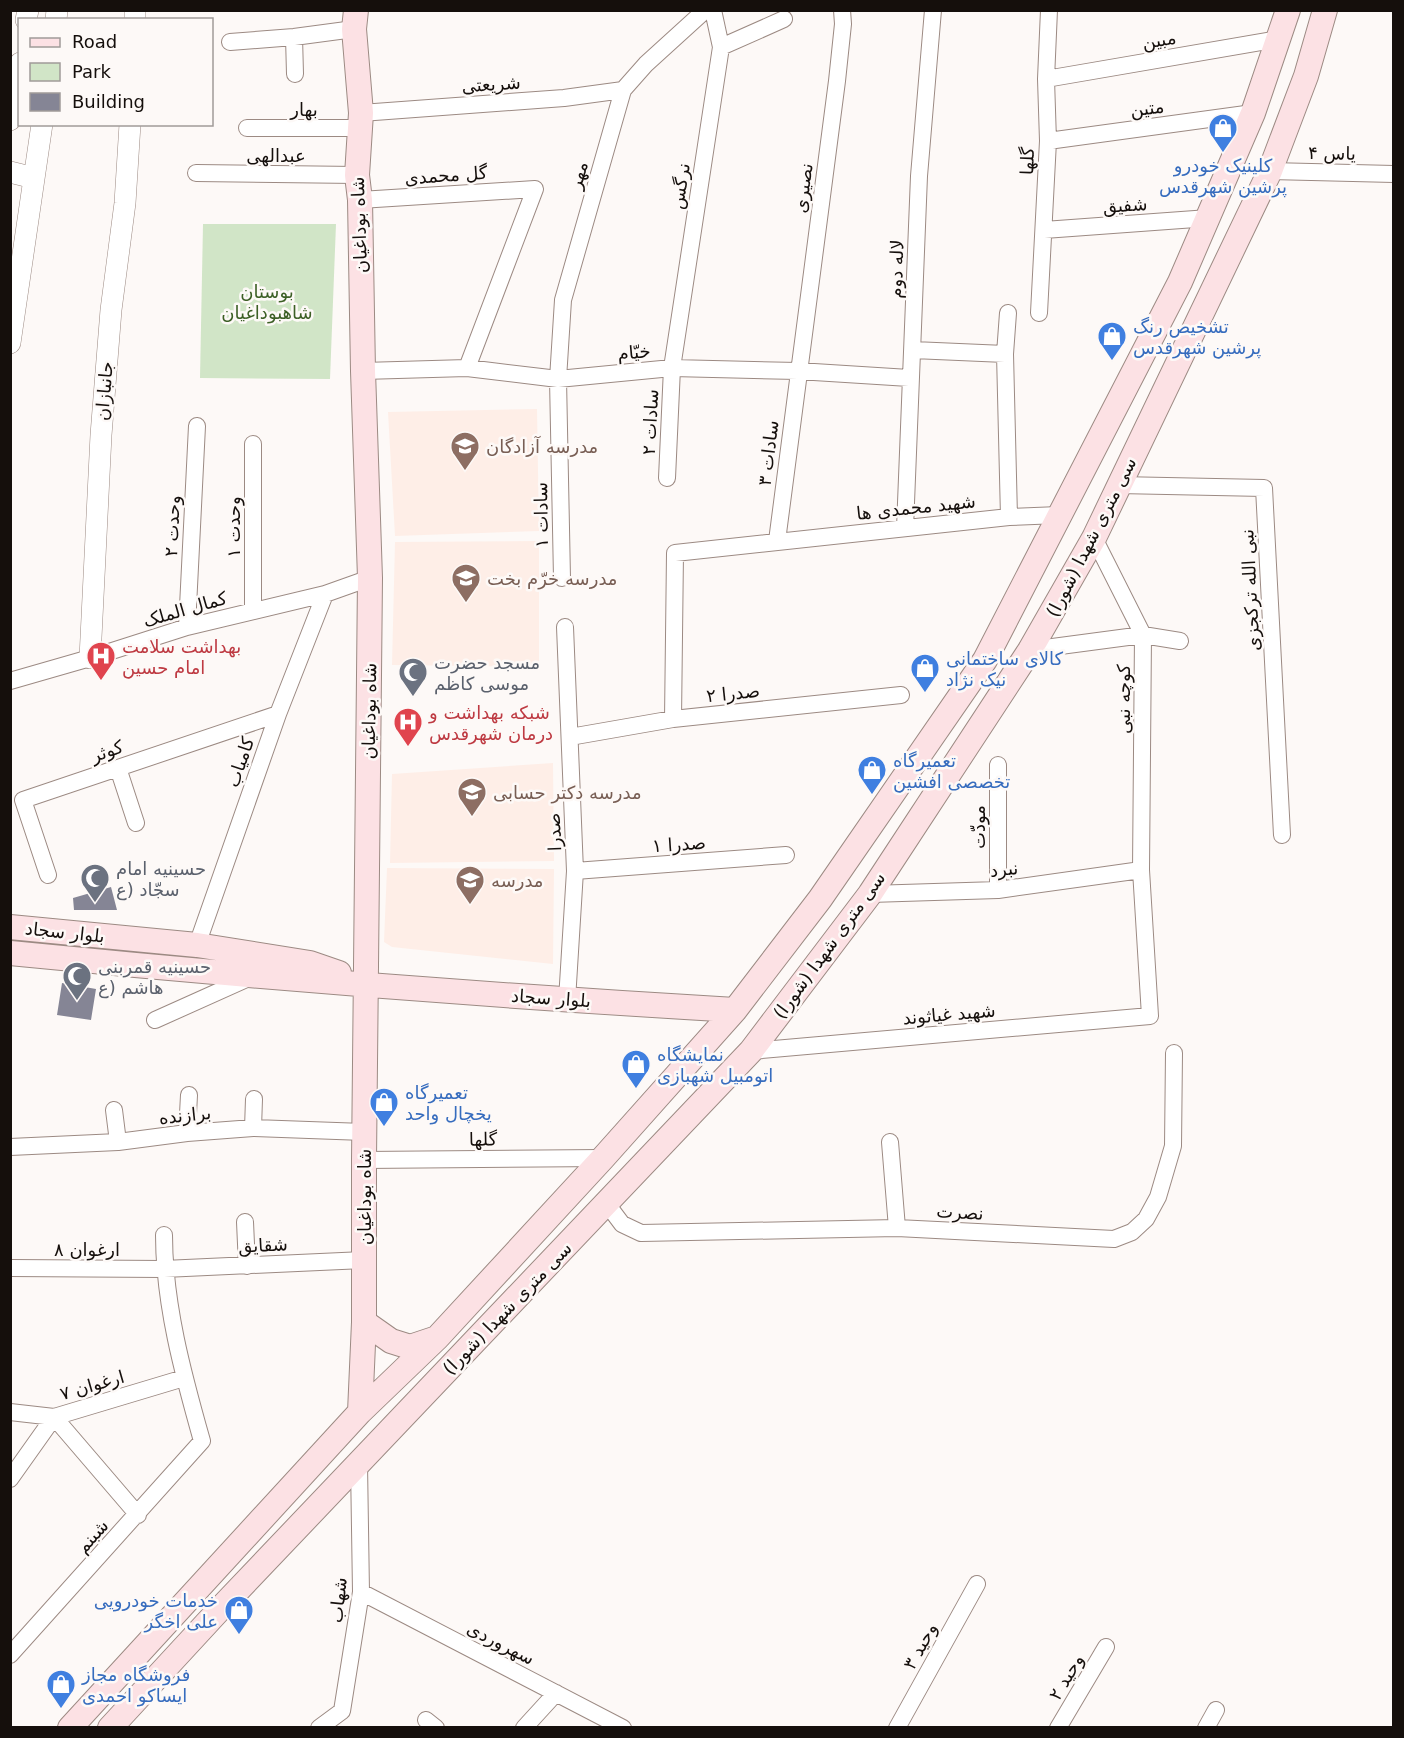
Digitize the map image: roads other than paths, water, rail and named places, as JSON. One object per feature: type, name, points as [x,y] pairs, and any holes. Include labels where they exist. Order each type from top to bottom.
[{"type":"main road","name":"سی متری شهدا (شورا)","points":[[70,1728],[196,1588],[360,1412],[437,1338],[603,1158],[735,1010],[820,899],[985,660],[1180,282],[1253,113],[1288,10]]},
{"type":"main road","name":"سی متری شهدا (شورا)","points":[[115,1725],[218,1611],[751,1051],[870,894],[1030,650],[1094,538],[1270,171],[1306,76],[1325,10]]},
{"type":"main road","name":"شاه بوداغیان","points":[[355,20],[361,120],[357,175],[360,200],[370,578],[364,1322],[360,1412]]},
{"type":"main road","points":[[893,795],[922,813]]},
{"type":"main road","name":"بلوار سجاد","points":[[10,927],[197,945],[310,963],[367,983]]},
{"type":"main road","points":[[48,957],[53,932]]},
{"type":"main road","name":"بلوار سجاد","points":[[10,953],[254,976],[567,1000],[735,1010]]},
{"type":"main road","points":[[364,1322],[391,1341],[410,1347],[437,1338]]},
{"type":"main road","points":[[196,1588],[218,1611]]},
{"type":"street","name":"نصیری","points":[[798,371],[837,81],[843,24],[842,10]]},
{"type":"street","name":"لاله دوم","points":[[905,528],[918,176],[933,10]]},
{"type":"street","name":"گلها","points":[[1039,313],[1048,141],[1046,80],[1049,10]]},
{"type":"street","name":"نرگس","points":[[672,368],[721,47],[707,12]]},
{"type":"street","name":"مهر","points":[[558,379],[563,300],[623,90],[646,64],[707,12]]},
{"type":"street","points":[[721,47],[784,19]]},
{"type":"street","points":[[230,42],[294,38],[355,20]]},
{"type":"street","points":[[294,38],[295,74]]},
{"type":"street","name":"مبین","points":[[1046,80],[1279,39]]},
{"type":"street","points":[[10,120],[18,74]]},
{"type":"street","name":"شریعتی","points":[[361,120],[623,90]]},
{"type":"street","name":"متین","points":[[1048,141],[1253,113]]},
{"type":"street","name":"بهار","points":[[247,128],[361,120]]},
{"type":"street","points":[[10,343],[42,126]]},
{"type":"street","name":"جانبازان","points":[[90,658],[101,435],[111,310],[125,203],[130,126]]},
{"type":"street","name":"یاس ۴","points":[[1270,171],[1394,174]]},
{"type":"street","points":[[10,172],[34,178]]},
{"type":"street","name":"عبدالهی","points":[[196,174],[357,175]]},
{"type":"street","name":"گل محمدی","points":[[360,200],[535,189],[467,369]]},
{"type":"street","name":"شفیق","points":[[1044,230],[1209,218]]},
{"type":"street","points":[[1008,313],[1005,354],[1009,517]]},
{"type":"street","points":[[913,350],[1005,354]]},
{"type":"street","name":"خیّام","points":[[363,371],[467,369],[558,379],[672,368],[798,371],[909,378]]},
{"type":"street","name":"سادات ۲","points":[[667,478],[672,368]]},
{"type":"street","name":"سادات ۳","points":[[777,541],[798,371]]},
{"type":"street","name":"سادات ۱","points":[[558,379],[562,578]]},
{"type":"street","name":"وحدت ۲","points":[[187,627],[197,426]]},
{"type":"street","name":"وحدت ۱","points":[[253,444],[253,610]]},
{"type":"street","name":"نبی الله ترکجزی","points":[[1118,485],[1264,488],[1282,835]]},
{"type":"street","name":"شهید محمدی ها","points":[[673,719],[675,553],[1009,517],[1059,515]]},
{"type":"street","name":"کوچه نبی","points":[[1094,538],[1143,635],[1141,870],[1150,1016]]},
{"type":"street","name":"کمال الملک","points":[[10,681],[187,627],[325,594],[370,578]]},
{"type":"street","name":"کامیاب","points":[[197,945],[278,714],[325,594]]},
{"type":"street","name":"صدرا","points":[[565,627],[575,871],[567,1000]]},
{"type":"street","points":[[1030,650],[1143,635],[1180,641]]},
{"type":"street","name":"صدرا ۲","points":[[570,738],[673,719],[901,695]]},
{"type":"street","name":"کوثر","points":[[48,875],[23,800],[278,714]]},
{"type":"street","name":"مودّت","points":[[998,765],[998,890]]},
{"type":"street","points":[[118,768],[136,823]]},
{"type":"street","name":"صدرا ۱","points":[[575,871],[786,855]]},
{"type":"street","name":"نبرد","points":[[870,894],[998,890],[1141,870]]},
{"type":"street","points":[[155,1020],[254,976]]},
{"type":"street","name":"شهید غیاثوند","points":[[751,1051],[1150,1016]]},
{"type":"street","name":"نصرت","points":[[607,1204],[622,1224],[641,1233],[897,1228],[1114,1239],[1132,1232],[1146,1220],[1158,1197],[1173,1146],[1174,1053]]},
{"type":"street","points":[[187,1133],[189,1095]]},
{"type":"street","points":[[253,1128],[254,1099]]},
{"type":"street","points":[[114,1110],[118,1142]]},
{"type":"street","name":"برازنده","points":[[10,1147],[118,1142],[187,1133],[253,1128],[364,1132]]},
{"type":"street","points":[[890,1142],[897,1228]]},
{"type":"street","name":"گلها","points":[[364,1160],[603,1158]]},
{"type":"street","points":[[245,1222],[248,1266]]},
{"type":"street","points":[[164,1235],[164,1269],[184,1378]]},
{"type":"street","name":"شقایق","points":[[164,1269],[364,1260]]},
{"type":"street","name":"ارغوان ۸","points":[[10,1268],[164,1269]]},
{"type":"street","name":"ارغوان ۷","points":[[10,1412],[54,1417],[184,1378]]},
{"type":"street","name":"شبنم","points":[[10,1655],[202,1441],[184,1378]]},
{"type":"street","points":[[10,1479],[54,1417],[138,1515]]},
{"type":"street","name":"شهاب","points":[[319,1728],[343,1719],[361,1592],[359,1464]]},
{"type":"street","name":"وحید ۳","points":[[897,1728],[977,1584]]},
{"type":"street","name":"سهروردی","points":[[361,1592],[623,1728]]},
{"type":"street","name":"وحید ۲","points":[[1058,1728],[1106,1647]]},
{"type":"street","points":[[524,1728],[556,1693]]},
{"type":"street","points":[[1206,1728],[1216,1710]]},
{"type":"place","name":"کلینیک خودرو پرشین شهرقدس","points":[[1223,154]]},
{"type":"place","name":"تشخیص رنگ پرشین شهرقدس","points":[[1112,362]]},
{"type":"place","name":"مدرسه آزادگان","points":[[465,472]]},
{"type":"place","name":"مدرسه خرّم بخت","points":[[466,604]]},
{"type":"place","name":"بهداشت سلامت امام حسین","points":[[101,682]]},
{"type":"place","name":"کالای ساختمانی نیک نژاد","points":[[925,694]]},
{"type":"place","name":"مسجد حضرت موسی کاظم","points":[[413,698]]},
{"type":"place","name":"شبکه بهداشت و درمان شهرقدس","points":[[408,748]]},
{"type":"place","name":"تعمیرگاه تخصصی افشین","points":[[872,796]]},
{"type":"place","name":"مدرسه دکتر حسابی","points":[[472,818]]},
{"type":"place","name":"حسینیه امام سجّاد (ع","points":[[95,904]]},
{"type":"place","name":"مدرسه","points":[[470,906]]},
{"type":"place","name":"حسینیه قمربنی هاشم (ع","points":[[77,1002]]},
{"type":"place","name":"نمایشگاه اتومبیل شهبازی","points":[[636,1090]]},
{"type":"place","name":"تعمیرگاه یخچال واحد","points":[[384,1128]]},
{"type":"place","name":"خدمات خودرویی علی اخگر","points":[[239,1636]]},
{"type":"place","name":"فروشگاه مجاز ایساکو احمدی","points":[[61,1710]]},
{"type":"park label","name":"بوستان شاهبوداغیان","points":[[267,301]]}]
